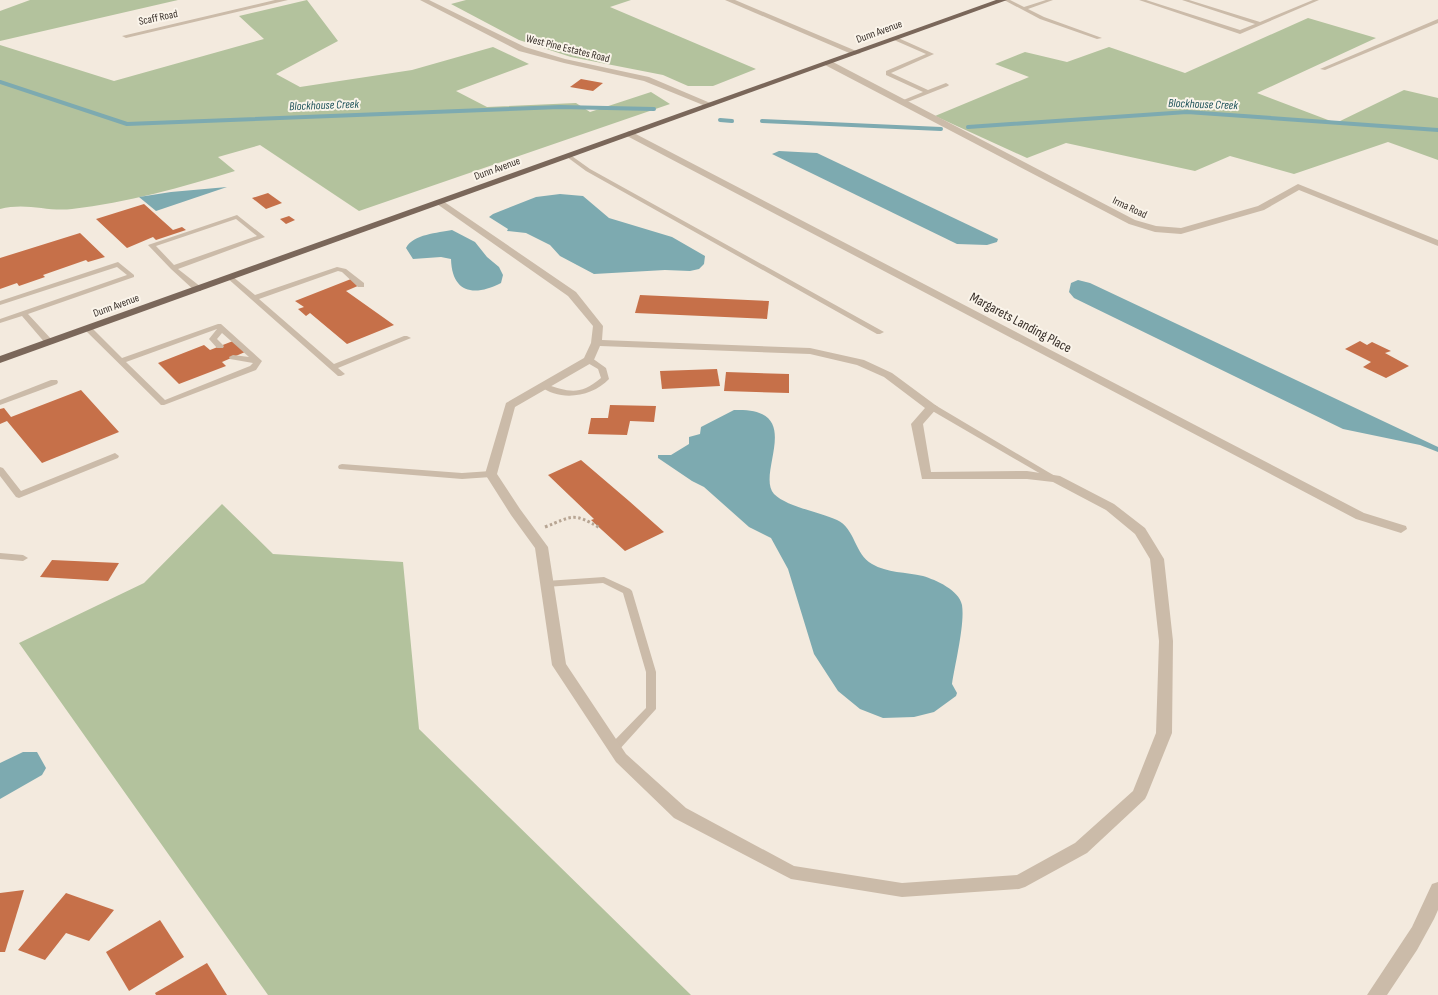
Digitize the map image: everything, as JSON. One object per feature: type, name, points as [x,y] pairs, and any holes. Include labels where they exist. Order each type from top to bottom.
[{"type":"main road","name":"Dunn Avenue","points":[[0,360],[1004,0]]},
{"type":"street","name":"Scaff Road","points":[[126,36],[284,0]]},
{"type":"street","name":"West Pine Estates Road","points":[[424,0],[522,49],[564,62],[646,79],[711,105]]},
{"type":"street","points":[[729,0],[857,53]]},
{"type":"street","name":"Irma Road","points":[[828,63],[1132,222],[1144,226],[1181,231],[1261,208],[1298,187],[1438,242]]},
{"type":"street","name":"Margarets Landing Place","points":[[630,134],[1360,516],[1402,529]]},
{"type":"street","points":[[440,202],[572,294],[598,326],[596,343],[589,360],[510,405],[492,474],[540,547],[559,665],[621,758],[680,813],[791,872],[902,890],[1020,882],[1081,848],[1139,795],[1164,733],[1166,641],[1157,559],[1140,531],[1110,507],[1056,479],[1027,475],[926,476],[917,424],[932,407],[888,375],[867,365],[810,351],[596,343]]},
{"type":"street","points":[[1376,995],[1403,959],[1426,921],[1438,889]]},
{"type":"lane","points":[[1004,0],[1026,8],[1042,18],[1099,38]]},
{"type":"lane","points":[[1026,8],[1051,0]]},
{"type":"lane","points":[[1141,0],[1240,32],[1317,0]]},
{"type":"lane","points":[[1184,0],[1260,24]]},
{"type":"lane","points":[[1324,68],[1438,21]]},
{"type":"lane","points":[[896,39],[931,54],[889,70],[888,74],[928,92]]},
{"type":"lane","points":[[903,102],[946,85]]},
{"type":"lane","points":[[568,156],[596,174],[880,332]]},
{"type":"lane","points":[[173,268],[262,237],[236,217],[151,245],[173,268],[198,289]]},
{"type":"lane","points":[[0,304],[118,264],[132,276],[0,321]]},
{"type":"lane","points":[[255,298],[337,269],[344,270],[361,285]]},
{"type":"lane","points":[[230,277],[341,374]]},
{"type":"lane","points":[[23,313],[49,342]]},
{"type":"lane","points":[[120,361],[218,326],[258,361]]},
{"type":"lane","points":[[87,328],[164,403],[253,368],[258,361]]},
{"type":"lane","points":[[220,346],[212,340],[221,329]]},
{"type":"lane","points":[[333,367],[407,338]]},
{"type":"lane","points":[[233,357],[258,361]]},
{"type":"lane","points":[[544,386],[556,391],[576,394],[596,388],[604,379],[602,368],[589,360]]},
{"type":"lane","points":[[0,403],[54,382]]},
{"type":"lane","points":[[932,407],[1056,479]]},
{"type":"lane","points":[[0,470],[19,495],[115,456]]},
{"type":"lane","points":[[342,467],[462,476],[492,474]]},
{"type":"lane","points":[[0,556],[23,558]]},
{"type":"lane","points":[[546,584],[604,580],[627,591],[651,672],[651,709],[614,748]]},
{"type":"path","points":[[530,533],[571,517],[581,517],[600,528]]},
{"type":"green space","points":[[30,0],[178,0],[0,41],[0,11]]},
{"type":"green space","points":[[307,0],[338,41],[276,74],[300,87],[412,70],[493,47],[529,64],[456,91],[487,107],[576,103],[590,112],[651,92],[670,104],[359,211],[260,145],[218,157],[235,171],[154,194],[113,203],[63,210],[19,206],[0,209],[0,45],[114,81],[264,39],[239,16]]},
{"type":"green space","points":[[466,0],[631,0],[610,7],[756,69],[713,86],[688,86],[663,75],[571,57],[519,40],[451,4]]},
{"type":"green space","points":[[1308,18],[1376,38],[1257,93],[1336,123],[1404,90],[1438,98],[1438,160],[1388,142],[1294,174],[1230,156],[1195,171],[1066,143],[1027,158],[935,116],[1029,77],[995,64],[1025,52],[1067,62],[1109,47],[1185,73]]},
{"type":"green space","points":[[222,504],[273,554],[403,562],[419,729],[691,995],[268,995],[19,643],[144,583]]},
{"type":"water","points":[[779,151],[817,153],[998,239],[997,242],[987,245],[957,244],[772,154]]},
{"type":"water","points":[[227,187],[156,211],[139,197],[171,192]]},
{"type":"water","points":[[560,194],[583,196],[609,218],[672,237],[705,256],[704,264],[699,269],[690,271],[665,270],[594,274],[560,256],[550,245],[526,233],[507,231],[508,229],[489,217],[536,197]]},
{"type":"water","points":[[452,230],[475,242],[487,257],[499,267],[503,275],[501,283],[482,290],[466,289],[455,279],[451,259],[441,257],[413,259],[406,248],[409,243],[420,237]]},
{"type":"water","points":[[1078,280],[1090,283],[1438,447],[1438,452],[1420,445],[1343,429],[1074,298],[1069,292],[1071,283]]},
{"type":"water","points":[[734,410],[756,412],[769,419],[774,430],[775,443],[770,472],[770,484],[774,494],[780,499],[830,517],[843,524],[852,535],[866,560],[872,564],[884,569],[923,576],[934,580],[952,590],[960,600],[963,613],[952,684],[957,693],[956,696],[934,712],[914,717],[883,718],[860,709],[838,691],[814,654],[788,569],[771,538],[749,527],[704,487],[658,458],[658,455],[671,455],[689,444],[689,437],[700,434],[701,427]]},
{"type":"water","points":[[23,752],[37,752],[46,768],[42,775],[0,799],[0,763]]},
{"type":"building","points":[[581,79],[603,83],[593,91],[570,87]]},
{"type":"building","points":[[268,193],[282,203],[266,209],[252,198]]},
{"type":"building","points":[[144,204],[173,230],[182,227],[186,230],[156,240],[153,237],[127,248],[96,219]]},
{"type":"building","points":[[289,216],[295,220],[286,224],[280,219]]},
{"type":"building","points":[[80,233],[105,257],[88,262],[86,260],[43,275],[45,277],[19,286],[17,283],[0,289],[0,258]]},
{"type":"building","points":[[351,279],[360,285],[346,291],[394,325],[347,344],[310,313],[306,316],[298,309],[304,307],[295,301]]},
{"type":"building","points":[[640,295],[769,301],[767,319],[635,313]]},
{"type":"building","points":[[233,341],[245,352],[222,362],[226,366],[179,384],[158,363],[204,345],[210,350]]},
{"type":"building","points":[[1360,341],[1367,345],[1372,342],[1391,351],[1385,353],[1409,366],[1386,378],[1363,367],[1371,362],[1345,349]]},
{"type":"building","points":[[717,369],[720,386],[662,389],[660,371]]},
{"type":"building","points":[[726,372],[789,374],[789,393],[724,391]]},
{"type":"building","points":[[81,390],[119,432],[42,463],[7,421],[0,424],[0,409],[4,408],[11,417]]},
{"type":"building","points":[[610,405],[656,406],[654,422],[630,421],[627,435],[588,434],[591,418],[608,418]]},
{"type":"building","points":[[581,460],[664,532],[625,551],[591,520],[594,519],[548,475]]},
{"type":"building","points":[[52,560],[119,563],[108,581],[40,577]]},
{"type":"building","points":[[24,890],[5,952],[0,952],[0,893]]},
{"type":"building","points":[[66,893],[114,910],[89,941],[66,933],[45,960],[18,950]]},
{"type":"building","points":[[160,920],[184,957],[129,991],[106,952]]},
{"type":"building","points":[[207,963],[227,995],[156,995],[155,993]]},
{"type":"waterway","name":"Blockhouse Creek","points":[[0,82],[127,124],[560,107],[654,109]]},
{"type":"waterway","name":"Blockhouse Creek","points":[[968,127],[1187,112],[1438,130]]},
{"type":"waterway","name":"Blockhouse Creek","points":[[720,120],[732,121]]},
{"type":"waterway","name":"Blockhouse Creek","points":[[762,121],[941,129]]}]
